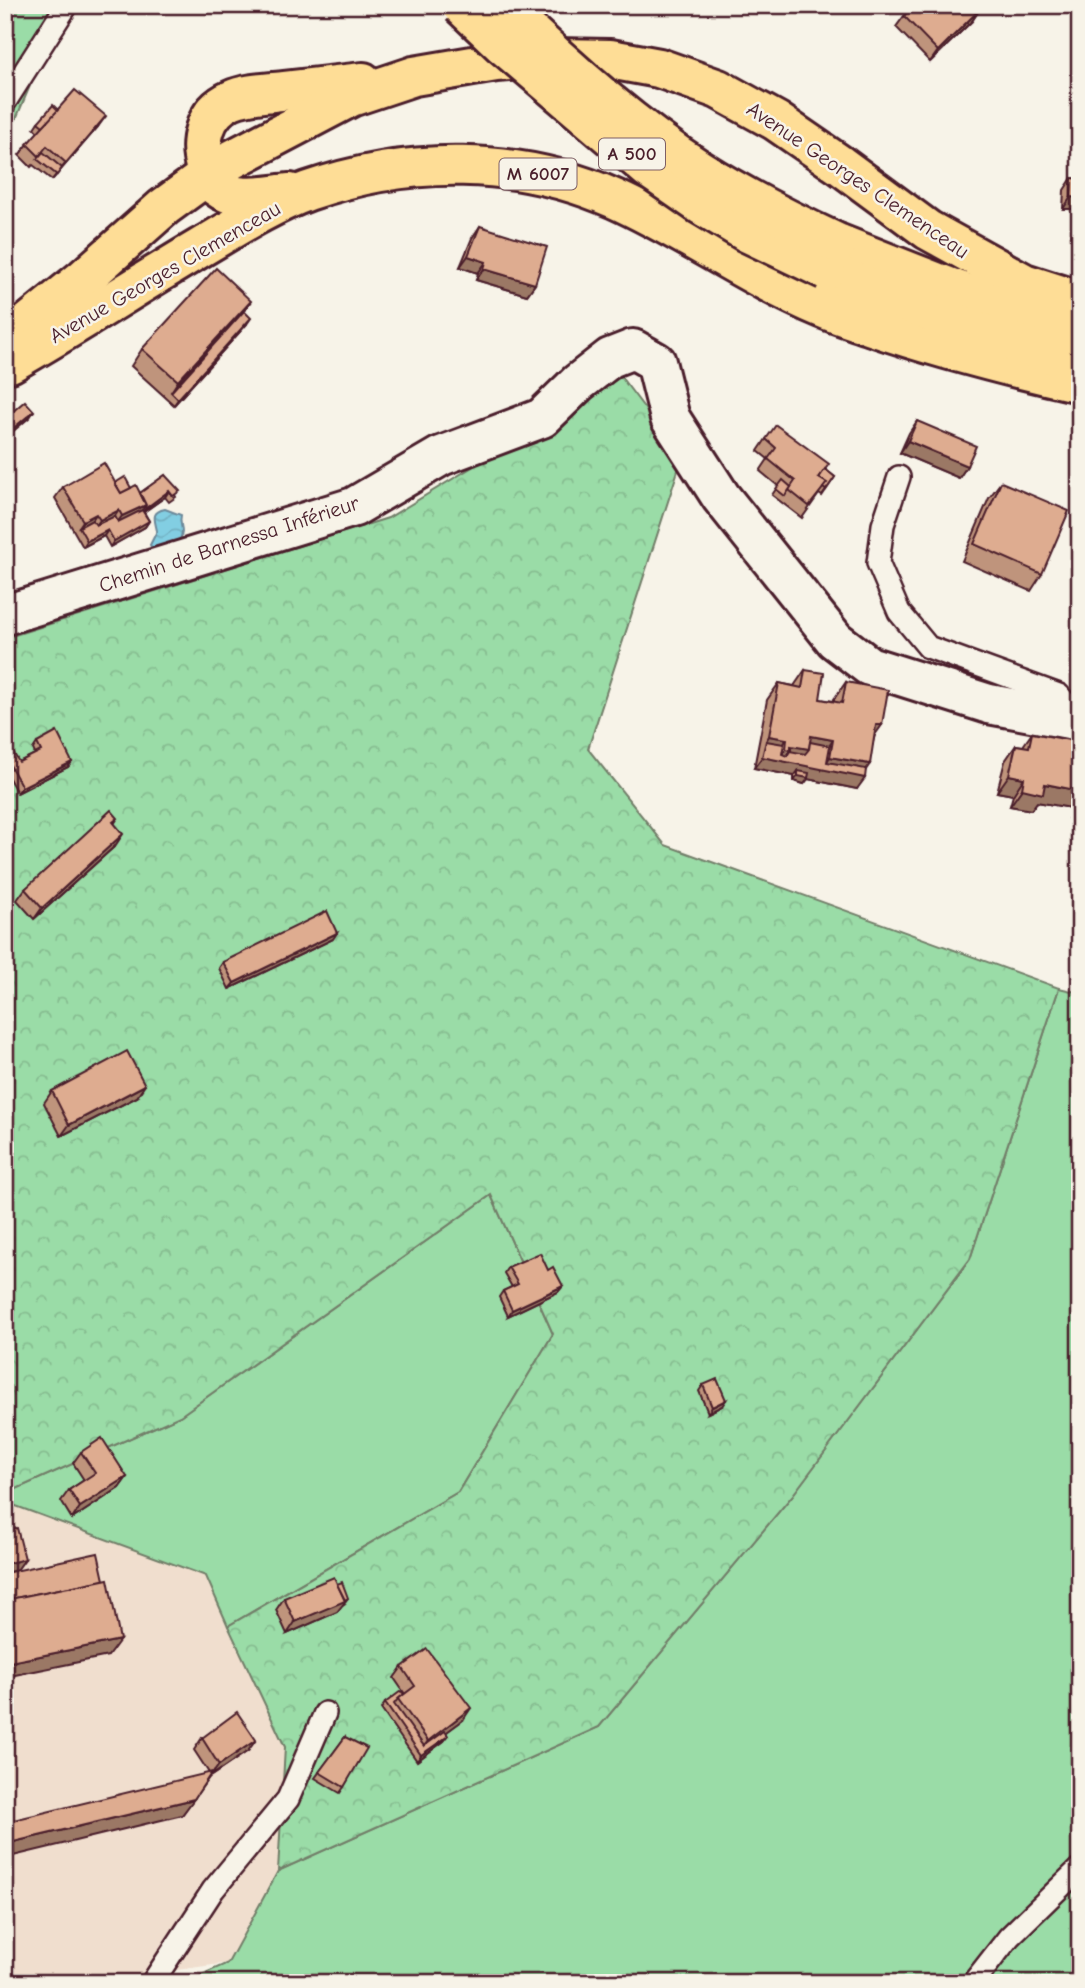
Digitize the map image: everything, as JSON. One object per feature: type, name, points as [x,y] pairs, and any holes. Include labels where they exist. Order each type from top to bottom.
[{"type":"main road","name":"A 500","points":[[461,5],[649,169],[746,232],[951,288],[1026,315],[1080,327]]},
{"type":"main road","name":"A 500","points":[[502,5],[582,79],[674,152],[741,195],[789,221],[832,257],[905,303],[983,333],[1080,363]]},
{"type":"main road","name":"Avenue Georges Clemenceau","points":[[5,342],[164,207],[208,175],[351,97],[414,76],[496,62],[556,58],[610,59],[659,68],[718,89],[776,121],[928,230],[979,260],[1024,283],[1080,301]]},
{"type":"main road","points":[[208,175],[202,156],[202,135],[208,120],[231,100],[262,93],[414,76]]},
{"type":"main road","name":"Avenue Georges Clemenceau","points":[[5,366],[248,220],[305,192],[351,177],[424,166],[470,164],[566,181],[615,199],[775,286],[823,309],[950,352],[1080,383]]},
{"type":"main road","name":"M 6007","points":[[208,175],[216,187],[232,194],[259,197],[305,192]]},
{"type":"street","name":"Chemin de Barnessa Inférieur","points":[[5,615],[354,507],[441,456],[542,418],[578,383],[610,358],[633,349],[656,362],[670,418],[721,497],[835,640],[869,666],[989,704],[1080,720]]},
{"type":"lane","points":[[5,102],[67,5]]},
{"type":"lane","points":[[899,477],[883,524],[878,563],[899,612],[929,647],[1059,695],[1080,720]]},
{"type":"lane","points":[[152,1983],[213,1891],[288,1799],[325,1713]]},
{"type":"lane","points":[[973,1983],[1009,1937],[1080,1868]]},
{"type":"shaded area","points":[[5,1502],[206,1576],[285,1747],[278,1871],[228,1963],[80,1983],[5,1983]]},
{"type":"green space","points":[[5,5],[64,5],[5,145]]},
{"type":"green space","points":[[621,377],[682,458],[588,749],[665,845],[1059,988],[970,1259],[792,1496],[599,1727],[278,1871],[285,1747],[228,1626],[458,1492],[553,1334],[491,1195],[180,1416],[5,1494],[5,638],[388,518]]},
{"type":"green space","points":[[1059,988],[1080,993],[1080,1983],[188,1983],[228,1963],[278,1871],[599,1727],[792,1496],[970,1259]]},
{"type":"green space","points":[[491,1195],[553,1334],[458,1492],[228,1626],[206,1576],[5,1502],[5,1494],[180,1416]]},
{"type":"water","points":[[165,509],[181,515],[181,537],[172,546],[154,551],[150,545],[157,531],[155,514]]},
{"type":"building","points":[[914,5],[976,5],[980,9],[938,51],[904,16]]},
{"type":"building","points":[[75,90],[106,116],[66,163],[47,146],[39,156],[27,144]]},
{"type":"building","points":[[53,105],[58,110],[43,126],[38,122]]},
{"type":"building","points":[[43,152],[62,168],[57,175],[37,159]]},
{"type":"building","points":[[1072,178],[1080,179],[1080,198],[1071,197]]},
{"type":"building","points":[[480,226],[547,247],[535,284],[484,269],[486,262],[468,256]]},
{"type":"building","points":[[216,268],[251,301],[178,381],[142,349]]},
{"type":"building","points":[[244,311],[251,318],[178,399],[171,392]]},
{"type":"building","points":[[25,401],[34,411],[5,435],[5,418]]},
{"type":"building","points":[[917,421],[976,446],[967,466],[908,441]]},
{"type":"building","points":[[776,425],[829,464],[819,478],[827,483],[809,506],[789,490],[795,481],[768,459],[776,448],[766,439]]},
{"type":"building","points":[[104,463],[121,493],[136,485],[146,505],[122,516],[119,510],[100,520],[96,514],[83,521],[63,487]]},
{"type":"building","points":[[825,469],[835,477],[826,490],[823,488],[827,483],[819,478]]},
{"type":"building","points":[[165,475],[180,491],[173,496],[169,491],[146,508],[140,493]]},
{"type":"building","points":[[125,477],[131,488],[121,493],[115,483]]},
{"type":"building","points":[[783,480],[791,487],[785,496],[776,489]]},
{"type":"building","points":[[1001,482],[1069,511],[1042,574],[974,544]]},
{"type":"building","points":[[142,510],[149,521],[114,541],[108,530],[87,541],[79,527],[92,520],[96,525],[115,516],[118,522]]},
{"type":"building","points":[[805,670],[824,673],[820,699],[842,703],[846,682],[888,690],[882,725],[876,725],[870,764],[830,757],[833,740],[811,736],[809,749],[791,746],[791,750],[786,749],[787,739],[769,736],[779,683],[802,688]]},
{"type":"building","points":[[57,732],[72,762],[22,787],[6,758],[14,754],[19,762],[41,751],[37,743]]},
{"type":"building","points":[[1032,733],[1080,742],[1080,791],[1045,784],[1043,794],[1022,789],[1024,778],[1009,775],[1016,745],[1029,747]]},
{"type":"building","points":[[766,741],[784,744],[782,754],[787,756],[790,751],[805,754],[810,742],[830,746],[827,762],[866,769],[865,778],[762,757]]},
{"type":"building","points":[[798,771],[809,773],[808,778],[798,776]]},
{"type":"building","points":[[111,810],[118,818],[113,822],[123,834],[42,908],[25,889]]},
{"type":"building","points":[[327,911],[337,933],[234,983],[223,962]]},
{"type":"building","points":[[127,1051],[145,1085],[69,1125],[52,1091]]},
{"type":"building","points":[[540,1253],[548,1270],[553,1267],[563,1286],[512,1310],[503,1291],[518,1284],[508,1267]]},
{"type":"building","points":[[717,1379],[726,1400],[712,1407],[703,1385]]},
{"type":"building","points":[[102,1438],[127,1477],[80,1507],[69,1490],[95,1473],[81,1452]]},
{"type":"building","points":[[17,1528],[25,1559],[5,1564],[5,1531]]},
{"type":"building","points":[[98,1553],[104,1580],[5,1600],[5,1573]]},
{"type":"building","points":[[334,1577],[345,1601],[295,1622],[284,1598]]},
{"type":"building","points":[[108,1579],[120,1640],[5,1663],[5,1600]]},
{"type":"building","points":[[342,1582],[348,1598],[345,1600],[337,1584]]},
{"type":"building","points":[[427,1649],[471,1708],[428,1741],[398,1699],[415,1686],[402,1667]]},
{"type":"building","points":[[401,1691],[404,1694],[394,1704],[424,1746],[445,1731],[448,1736],[421,1755],[385,1703]]},
{"type":"building","points":[[237,1712],[256,1740],[219,1765],[202,1738]]},
{"type":"building","points":[[345,1737],[367,1748],[344,1787],[319,1772]]},
{"type":"building","points":[[212,1772],[194,1799],[5,1844],[5,1822]]}]
